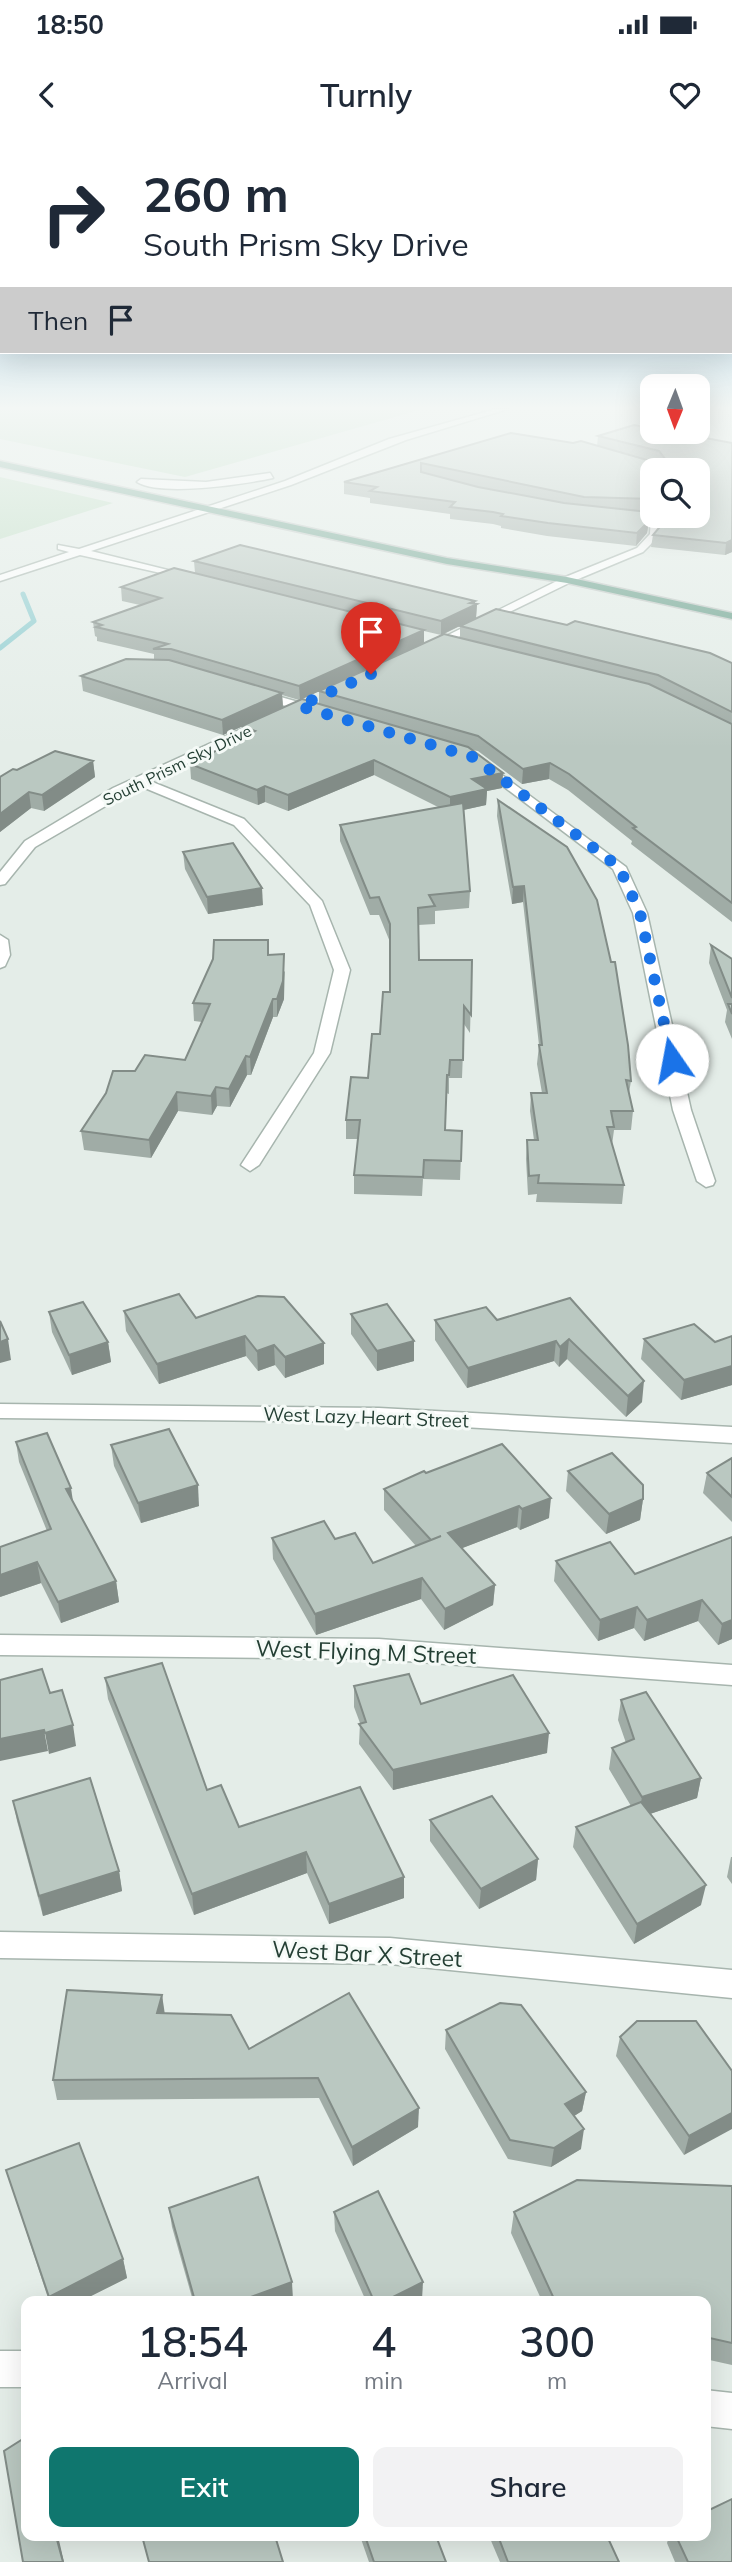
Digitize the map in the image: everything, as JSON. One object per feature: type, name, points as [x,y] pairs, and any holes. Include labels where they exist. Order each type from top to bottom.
[{"type":"main road","points":[[264,522],[447,561],[567,580]]},
{"type":"main road","points":[[472,554],[567,580],[732,616]]},
{"type":"street","points":[[0,567],[137,522]]},
{"type":"street","points":[[0,578],[164,522]]},
{"type":"street","points":[[418,653],[567,580],[640,550],[655,535],[655,528]]},
{"type":"street","points":[[61,547],[200,581]]},
{"type":"street","points":[[429,639],[455,645]]},
{"type":"street","points":[[248,691],[339,718]]},
{"type":"street","name":"South Prism Sky Drive","points":[[0,881],[30,844],[140,781],[323,695]]},
{"type":"street","points":[[460,753],[473,757],[619,867],[640,913],[682,1110],[706,1181]]},
{"type":"street","points":[[140,781],[239,822],[317,904],[342,970],[322,1053],[250,1165]]},
{"type":"street","points":[[0,940],[0,962]]},
{"type":"street","name":"West Lazy Heart Street","points":[[0,1410],[379,1415],[732,1435]]},
{"type":"street","name":"West Flying M Street","points":[[0,1645],[379,1649],[732,1675]]},
{"type":"street","name":"West Bar X Street","points":[[0,1945],[390,1951],[732,1984]]},
{"type":"street","points":[[0,2369],[21,2369]]},
{"type":"street","points":[[711,2409],[732,2411]]},
{"type":"green space","points":[[0,522],[53,522],[0,539]]},
{"type":"building","points":[[541,522],[640,522],[642,528],[637,533]]},
{"type":"building","points":[[710,522],[732,522],[732,540],[726,543],[653,535],[659,528],[710,528]]},
{"type":"building","points":[[240,545],[475,601],[470,603],[477,604],[441,621],[194,561]]},
{"type":"building","points":[[174,568],[424,630],[299,686],[171,649],[153,649],[168,644],[96,627],[102,625],[93,622],[161,598],[121,587]]},
{"type":"building","points":[[496,609],[567,625],[575,621],[710,653],[732,663],[732,712],[658,675],[460,626]]},
{"type":"building","points":[[444,634],[649,684],[732,724],[732,903],[633,828],[636,827],[569,774],[550,763],[523,769],[478,736],[319,691]]},
{"type":"building","points":[[126,659],[169,660],[282,693],[222,720],[81,676]]},
{"type":"building","points":[[302,699],[468,747],[503,773],[472,779],[487,789],[450,797],[374,760],[288,795],[265,786],[257,790],[190,764],[255,731],[242,726]]},
{"type":"building","points":[[55,751],[93,761],[42,795],[29,792],[0,814],[0,777]]},
{"type":"building","points":[[498,800],[567,847],[597,900],[611,962],[615,962],[628,1045],[631,1081],[626,1080],[633,1111],[611,1111],[614,1127],[607,1127],[624,1185],[538,1183],[539,1175],[529,1176],[527,1140],[538,1140],[531,1093],[547,1093],[539,1045],[542,1045],[524,886],[513,887]]},
{"type":"building","points":[[463,803],[470,891],[429,895],[435,906],[418,908],[419,960],[472,960],[471,1015],[464,1006],[463,1060],[450,1060],[447,1075],[445,1130],[462,1131],[461,1161],[424,1160],[423,1177],[354,1175],[360,1120],[346,1120],[351,1077],[368,1078],[372,1034],[380,1034],[383,992],[390,992],[390,924],[379,897],[370,898],[340,825]]},
{"type":"building","points":[[233,843],[262,888],[207,897],[183,852]]},
{"type":"building","points":[[214,940],[268,940],[268,955],[284,954],[283,981],[277,999],[273,999],[250,1057],[246,1056],[229,1089],[216,1087],[211,1096],[177,1092],[149,1140],[81,1131],[106,1093],[113,1071],[135,1071],[145,1055],[185,1060],[210,1004],[193,1003],[213,959]]},
{"type":"building","points":[[711,945],[732,959],[732,998]]},
{"type":"building","points":[[179,1294],[196,1318],[258,1296],[284,1297],[324,1343],[285,1357],[274,1345],[257,1351],[245,1336],[157,1364],[124,1311]]},
{"type":"building","points":[[570,1298],[644,1381],[628,1396],[569,1339],[560,1347],[556,1341],[468,1368],[435,1320],[486,1307],[497,1320]]},
{"type":"building","points":[[83,1302],[108,1342],[69,1355],[49,1312]]},
{"type":"building","points":[[387,1304],[414,1341],[377,1351],[351,1314]]},
{"type":"building","points":[[0,1321],[8,1339],[0,1342]]},
{"type":"building","points":[[694,1324],[715,1342],[732,1336],[732,1366],[684,1380],[644,1339]]},
{"type":"building","points":[[169,1429],[198,1485],[138,1503],[111,1445]]},
{"type":"building","points":[[47,1433],[71,1488],[66,1489],[116,1581],[58,1602],[37,1562],[0,1575],[0,1547],[51,1529],[16,1442]]},
{"type":"building","points":[[502,1444],[551,1498],[522,1509],[519,1506],[448,1533],[495,1585],[445,1609],[422,1578],[315,1614],[272,1538],[324,1521],[335,1539],[355,1533],[373,1563],[431,1540],[384,1489],[424,1471],[426,1473]]},
{"type":"building","points":[[612,1453],[643,1485],[643,1499],[609,1514],[568,1471]]},
{"type":"building","points":[[732,1458],[732,1497],[707,1473]]},
{"type":"building","points":[[732,1537],[732,1620],[722,1624],[702,1600],[647,1620],[637,1607],[600,1620],[556,1561],[610,1542],[635,1574]]},
{"type":"building","points":[[162,1663],[207,1790],[221,1785],[239,1827],[360,1787],[404,1877],[329,1904],[306,1852],[192,1894],[105,1678]]},
{"type":"building","points":[[42,1669],[50,1693],[62,1690],[73,1725],[45,1733],[44,1730],[0,1739],[0,1680]]},
{"type":"building","points":[[409,1674],[421,1704],[513,1675],[549,1733],[393,1770],[359,1724],[366,1722],[354,1686]]},
{"type":"building","points":[[646,1692],[701,1778],[642,1797],[612,1748],[634,1739],[621,1700]]},
{"type":"building","points":[[90,1778],[119,1871],[39,1896],[13,1801]]},
{"type":"building","points":[[492,1796],[538,1859],[481,1889],[430,1820]]},
{"type":"building","points":[[641,1802],[706,1885],[637,1924],[576,1827]]},
{"type":"building","points":[[67,1990],[162,1995],[157,2013],[231,2015],[249,2049],[349,1993],[419,2108],[352,2147],[318,2078],[53,2080]]},
{"type":"building","points":[[500,2003],[521,2005],[586,2092],[565,2104],[584,2129],[554,2148],[510,2140],[446,2030]]},
{"type":"building","points":[[637,2021],[696,2021],[732,2071],[732,2113],[689,2136],[620,2037]]},
{"type":"building","points":[[79,2143],[123,2259],[49,2296],[6,2170]]},
{"type":"building","points":[[258,2177],[292,2282],[254,2296],[194,2296],[169,2208]]},
{"type":"building","points":[[577,2180],[732,2186],[732,2343],[711,2338],[711,2296],[553,2296],[514,2212]]},
{"type":"building","points":[[378,2191],[423,2282],[395,2296],[372,2296],[334,2212]]},
{"type":"building","points":[[21,2440],[21,2541],[57,2541],[63,2562],[23,2562],[4,2451]]},
{"type":"building","points":[[732,2499],[732,2562],[688,2562],[678,2541],[711,2541],[711,2509]]},
{"type":"building","points":[[143,2541],[277,2541],[283,2562],[149,2562]]},
{"type":"building","points":[[367,2541],[438,2541],[446,2562],[374,2562]]},
{"type":"building","points":[[500,2541],[609,2541],[619,2562],[508,2562]]},
{"type":"waterway","points":[[0,648],[34,621],[23,594]]},
{"type":"route","points":[[371,674],[299,706],[473,757],[619,867],[640,913],[672,1060]]}]
